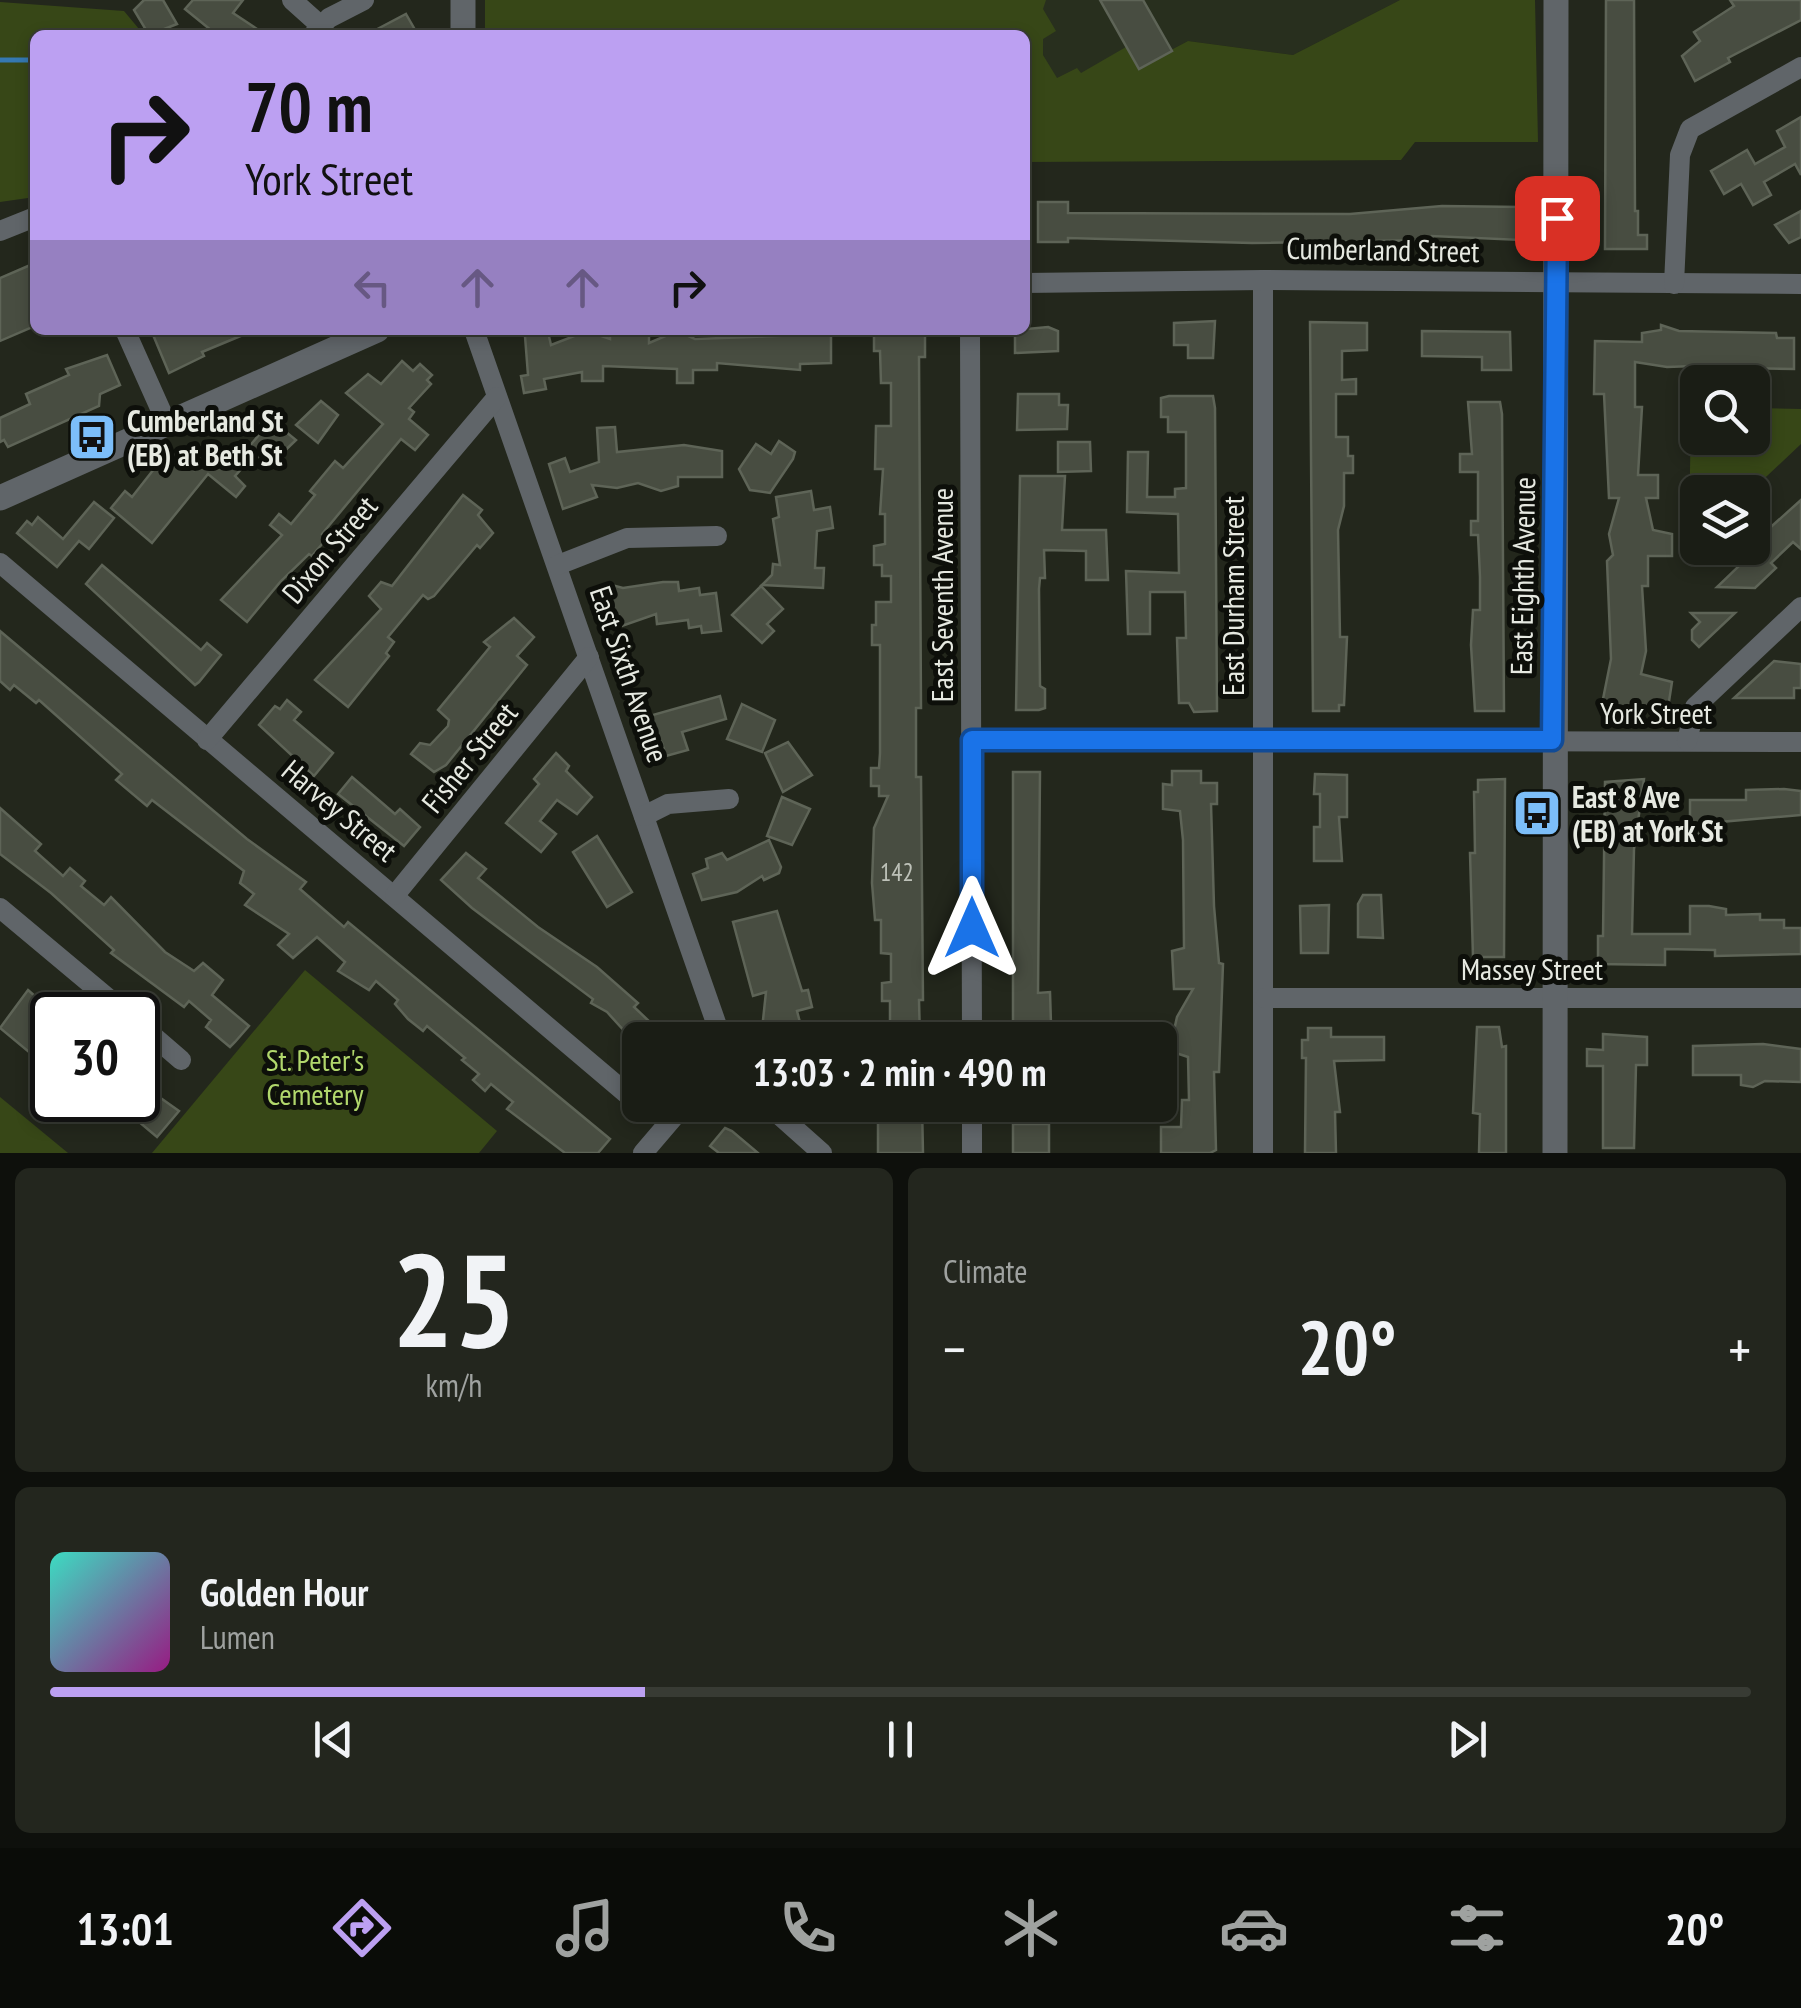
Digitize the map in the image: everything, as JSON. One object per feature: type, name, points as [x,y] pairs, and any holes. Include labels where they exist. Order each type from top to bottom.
[{"type":"street","points":[[292,0],[316,30]]},
{"type":"street","points":[[316,30],[330,0]]},
{"type":"street","points":[[316,30],[364,0]]},
{"type":"street","points":[[463,0],[463,30]]},
{"type":"street","name":"East Eighth Avenue","points":[[1555,1153],[1552,740],[1556,0]]},
{"type":"street","points":[[1674,284],[1680,155],[1690,130],[1801,67]]},
{"type":"street","points":[[0,231],[30,219]]},
{"type":"street","name":"Cumberland Street","points":[[1030,283],[1263,280],[1801,284]]},
{"type":"street","name":"East Durham Street","points":[[1263,280],[1263,1153]]},
{"type":"street","points":[[127,335],[166,424]]},
{"type":"street","points":[[0,498],[365,335]]},
{"type":"street","name":"East Sixth Avenue","points":[[476,335],[716,1022]]},
{"type":"street","name":"East Seventh Avenue","points":[[970,335],[972,1022]]},
{"type":"street","name":"Dixon Street","points":[[207,740],[497,397]]},
{"type":"street","points":[[558,565],[627,538],[717,536]]},
{"type":"street","name":"Harvey Street","points":[[0,564],[622,1090]]},
{"type":"street","points":[[1687,742],[1695,707],[1801,607]]},
{"type":"street","name":"Fisher Street","points":[[395,895],[590,658]]},
{"type":"street","name":"York Street","points":[[972,740],[1801,742]]},
{"type":"street","points":[[644,816],[668,804],[729,798]]},
{"type":"street","points":[[0,908],[100,992]]},
{"type":"street","name":"Massey Street","points":[[1264,998],[1801,998]]},
{"type":"street","points":[[160,1042],[181,1060]]},
{"type":"street","name":"Harvey Street","points":[[660,1122],[665,1126]]},
{"type":"street","points":[[643,1153],[669,1122]]},
{"type":"street","points":[[787,1122],[822,1153]]},
{"type":"street","points":[[972,1122],[972,1153]]},
{"type":"shaded area","points":[[1043,0],[1400,0],[1293,55],[1188,41],[1084,97],[1043,86]]},
{"type":"green space","points":[[485,0],[1046,0],[1043,9],[1056,31],[1043,39],[1043,55],[1057,78],[1077,68],[1081,73],[1126,47],[1139,67],[1188,41],[1293,55],[1400,0],[1535,0],[1538,142],[1415,142],[1401,160],[1030,162],[1030,30],[485,30]]},
{"type":"green space","points":[[0,2],[124,11],[140,30],[30,30],[30,198],[0,202]]},
{"type":"green space","points":[[1770,408],[1801,409],[1801,444],[1768,475],[1690,475],[1690,455],[1770,455]]},
{"type":"green space","name":"St. Peter's Cemetery","points":[[305,970],[497,1131],[479,1153],[152,1153]]},
{"type":"green space","points":[[0,1097],[68,1153],[0,1153]]},
{"type":"building","points":[[144,0],[163,0],[177,24],[146,30],[134,10]]},
{"type":"building","points":[[193,0],[243,0],[233,13],[258,30],[211,30],[185,9]]},
{"type":"building","points":[[1100,0],[1143,0],[1172,51],[1139,69]]},
{"type":"building","points":[[1606,0],[1634,0],[1635,211],[1638,235],[1647,235],[1647,249],[1605,249]]},
{"type":"building","points":[[1730,0],[1801,0],[1801,20],[1728,58],[1730,62],[1695,81],[1682,56],[1700,41],[1694,32],[1734,6]]},
{"type":"building","points":[[406,14],[415,30],[376,30]]},
{"type":"building","points":[[1801,117],[1801,175],[1795,164],[1764,182],[1771,195],[1753,205],[1741,184],[1724,194],[1711,171],[1747,150],[1755,164],[1785,147],[1777,131]]},
{"type":"building","points":[[1038,202],[1068,202],[1068,213],[1350,214],[1442,206],[1521,207],[1521,240],[1432,236],[1432,240],[1252,243],[1068,238],[1068,242],[1038,242]]},
{"type":"building","points":[[1801,211],[1801,237],[1789,243],[1775,225]]},
{"type":"building","points":[[30,265],[30,328],[0,341],[0,278]]},
{"type":"building","points":[[1215,321],[1213,358],[1188,358],[1188,345],[1174,345],[1174,323]]},
{"type":"building","points":[[1310,322],[1367,323],[1367,350],[1342,351],[1342,380],[1356,379],[1356,394],[1336,394],[1336,437],[1348,437],[1348,456],[1353,456],[1353,473],[1344,473],[1344,506],[1338,530],[1340,637],[1347,637],[1344,705],[1339,705],[1339,711],[1313,711]]},
{"type":"building","points":[[1661,325],[1679,331],[1776,333],[1777,338],[1794,338],[1794,369],[1770,369],[1770,365],[1667,367],[1635,362],[1635,407],[1642,407],[1638,475],[1658,475],[1658,498],[1646,498],[1653,530],[1672,534],[1672,556],[1648,556],[1648,586],[1642,586],[1646,651],[1641,674],[1672,682],[1668,708],[1629,705],[1628,709],[1602,704],[1611,659],[1607,561],[1613,555],[1609,534],[1619,498],[1609,498],[1604,394],[1594,394],[1595,341],[1642,342],[1642,333],[1661,330]]},
{"type":"building","points":[[1048,327],[1058,331],[1058,351],[1015,353],[1015,335],[1030,335],[1030,329]]},
{"type":"building","points":[[1422,331],[1510,332],[1511,370],[1482,370],[1482,357],[1422,356]]},
{"type":"building","points":[[153,335],[243,335],[202,352],[204,356],[169,373]]},
{"type":"building","points":[[549,335],[551,345],[577,335],[610,339],[610,335],[649,335],[649,343],[668,335],[695,339],[831,335],[831,363],[800,364],[800,370],[717,363],[717,370],[693,370],[693,383],[677,383],[677,369],[603,366],[603,381],[582,381],[582,372],[544,379],[546,389],[524,393],[521,376],[528,375],[525,336]]},
{"type":"building","points":[[874,335],[925,335],[925,357],[919,357],[921,708],[916,708],[916,777],[921,777],[923,1000],[919,1000],[920,1022],[890,1022],[890,1001],[882,1001],[882,983],[891,982],[891,954],[881,953],[881,920],[875,920],[872,883],[874,828],[888,796],[879,796],[879,786],[871,786],[871,768],[879,768],[880,753],[880,645],[872,645],[872,625],[876,625],[876,602],[891,602],[891,576],[882,576],[882,565],[874,565],[874,546],[885,544],[885,514],[880,514],[883,469],[875,469],[876,426],[891,426],[891,383],[881,383],[880,351],[874,351]]},
{"type":"building","points":[[107,355],[120,385],[100,394],[99,406],[8,447],[4,440],[0,442],[0,418],[30,404],[26,394],[69,375],[66,369]]},
{"type":"building","points":[[402,361],[413,371],[420,364],[432,375],[427,380],[431,384],[409,408],[414,412],[409,419],[428,435],[415,450],[401,439],[322,534],[327,538],[312,556],[309,554],[281,581],[247,622],[221,600],[282,535],[270,525],[279,514],[291,524],[315,495],[310,491],[335,461],[343,468],[383,424],[346,393],[368,374],[381,384]]},
{"type":"building","points":[[1018,394],[1059,394],[1059,405],[1068,405],[1067,429],[1017,430]]},
{"type":"building","points":[[1213,396],[1215,408],[1217,711],[1194,712],[1189,703],[1179,703],[1177,638],[1186,638],[1185,592],[1150,592],[1150,634],[1128,634],[1126,571],[1179,573],[1178,514],[1127,512],[1128,452],[1148,452],[1147,497],[1175,497],[1175,489],[1186,488],[1186,432],[1168,432],[1168,417],[1161,417],[1161,398]]},
{"type":"building","points":[[321,401],[338,415],[318,443],[296,425]]},
{"type":"building","points":[[1468,402],[1500,402],[1502,414],[1504,711],[1475,711],[1471,645],[1473,610],[1480,610],[1480,577],[1478,535],[1471,535],[1471,521],[1478,521],[1478,472],[1460,472],[1460,454],[1472,454]]},
{"type":"building","points":[[269,423],[275,423],[296,440],[268,467],[247,449]]},
{"type":"building","points":[[615,427],[617,452],[684,445],[722,451],[722,477],[678,477],[678,486],[661,491],[638,483],[617,488],[592,485],[597,497],[563,509],[549,464],[565,458],[570,472],[599,462],[597,428]]},
{"type":"building","points":[[779,441],[795,452],[793,459],[770,493],[750,490],[739,469],[756,444],[771,454]]},
{"type":"building","points":[[1058,442],[1090,442],[1091,471],[1058,472]]},
{"type":"building","points":[[222,447],[244,466],[235,476],[245,486],[236,497],[208,474],[152,543],[111,508],[125,491],[132,497],[165,455],[169,458],[174,453],[194,470],[210,450],[216,454]]},
{"type":"building","points":[[1020,476],[1065,476],[1062,530],[1106,530],[1108,580],[1086,580],[1086,551],[1044,550],[1045,578],[1040,578],[1039,589],[1040,686],[1045,689],[1045,708],[1039,710],[1016,710]]},
{"type":"building","points":[[811,491],[814,510],[830,507],[833,528],[817,531],[815,568],[824,568],[823,588],[762,585],[772,575],[773,564],[780,565],[773,519],[779,517],[776,497]]},
{"type":"building","points":[[463,495],[482,510],[478,515],[493,533],[480,548],[477,545],[434,596],[428,599],[423,595],[388,637],[394,642],[386,653],[389,656],[348,707],[315,680],[381,609],[369,596],[381,582],[392,586]]},
{"type":"building","points":[[1801,500],[1801,549],[1793,542],[1771,563],[1776,568],[1755,588],[1717,587],[1740,565],[1770,565],[1770,528]]},
{"type":"building","points":[[94,502],[114,518],[89,549],[79,541],[57,567],[17,533],[27,521],[32,525],[38,517],[63,539]]},
{"type":"building","points":[[102,565],[201,650],[207,643],[221,655],[199,682],[195,685],[86,584]]},
{"type":"building","points":[[678,582],[679,591],[699,588],[700,595],[716,593],[721,631],[702,633],[701,626],[689,628],[688,620],[657,624],[656,614],[622,626],[620,620],[604,625],[594,598],[612,585],[623,588]]},
{"type":"building","points":[[761,586],[783,609],[767,624],[774,631],[762,643],[732,615]]},
{"type":"building","points":[[1691,613],[1735,613],[1699,647],[1692,640],[1692,630],[1700,622]]},
{"type":"building","points":[[514,618],[534,637],[517,656],[527,665],[446,765],[434,772],[411,754],[420,743],[430,745],[448,726],[449,720],[438,710],[490,647],[484,642]]},
{"type":"building","points":[[0,631],[247,839],[306,882],[300,889],[344,927],[348,922],[610,1139],[598,1153],[565,1153],[507,1109],[513,1102],[491,1084],[485,1091],[473,1080],[479,1074],[462,1060],[465,1058],[427,1026],[423,1031],[408,1019],[395,1004],[398,1000],[376,981],[369,990],[338,971],[345,962],[317,937],[293,958],[278,945],[289,934],[245,905],[254,894],[240,883],[244,871],[152,800],[147,806],[116,780],[122,774],[39,700],[36,703],[14,685],[10,690],[0,681]]},
{"type":"building","points":[[1774,661],[1801,664],[1801,688],[1794,688],[1794,698],[1734,698]]},
{"type":"building","points":[[720,696],[726,719],[682,732],[688,750],[666,756],[662,743],[650,747],[642,718]]},
{"type":"building","points":[[287,700],[301,712],[294,720],[333,753],[314,776],[259,725],[275,706],[280,709]]},
{"type":"building","points":[[742,704],[775,720],[762,752],[727,739]]},
{"type":"building","points":[[788,742],[812,775],[783,792],[765,753]]},
{"type":"building","points":[[556,753],[569,766],[566,771],[592,797],[577,814],[557,800],[540,821],[556,834],[541,852],[506,823],[539,784],[534,779]]},
{"type":"building","points":[[1172,771],[1201,771],[1201,783],[1217,783],[1217,804],[1211,804],[1214,906],[1219,963],[1223,964],[1219,1072],[1214,1072],[1216,1150],[1210,1153],[1161,1153],[1161,1127],[1181,1127],[1182,1100],[1189,1100],[1188,1057],[1177,1053],[1176,1022],[1193,989],[1174,989],[1172,951],[1184,948],[1183,840],[1180,811],[1163,809],[1163,784],[1172,785]]},
{"type":"building","points":[[1013,772],[1040,772],[1038,993],[1050,992],[1051,1022],[1013,1022]]},
{"type":"building","points":[[1315,774],[1347,775],[1347,817],[1339,817],[1342,861],[1314,861],[1314,827],[1320,827],[1320,794],[1314,794]]},
{"type":"building","points":[[352,777],[395,814],[400,809],[420,827],[404,846],[338,794]]},
{"type":"building","points":[[1505,779],[1504,957],[1473,957],[1470,853],[1475,853],[1474,792],[1478,792],[1478,780]]},
{"type":"building","points":[[1644,779],[1634,849],[1632,934],[1690,934],[1690,906],[1709,906],[1726,909],[1726,915],[1760,914],[1760,920],[1784,920],[1784,928],[1801,928],[1801,954],[1715,956],[1715,950],[1665,949],[1665,965],[1598,964],[1598,936],[1603,936],[1605,782]]},
{"type":"building","points":[[1746,790],[1801,791],[1801,815],[1720,822],[1720,834],[1690,834],[1690,800],[1746,800]]},
{"type":"building","points":[[782,797],[810,809],[792,845],[767,836]]},
{"type":"building","points":[[0,808],[41,844],[35,851],[63,876],[70,868],[85,881],[81,886],[104,905],[111,897],[165,952],[194,971],[203,963],[223,980],[212,995],[249,1026],[230,1047],[206,1027],[211,1020],[189,1001],[184,1007],[111,953],[114,950],[51,893],[0,854]]},
{"type":"building","points":[[597,836],[632,892],[607,907],[573,852]]},
{"type":"building","points":[[769,840],[781,867],[779,873],[764,880],[762,876],[737,892],[702,900],[693,874],[708,868],[706,859],[722,853],[727,860]]},
{"type":"building","points":[[466,853],[486,869],[478,878],[538,927],[597,967],[638,1003],[634,1007],[650,1022],[622,1022],[622,1028],[607,1012],[591,1003],[593,999],[441,880]]},
{"type":"building","points":[[1363,895],[1381,895],[1383,938],[1358,937],[1358,904]]},
{"type":"building","points":[[1329,905],[1328,953],[1301,953],[1300,906]]},
{"type":"building","points":[[777,911],[802,991],[808,990],[812,1007],[797,1011],[800,1022],[764,1022],[766,992],[753,996],[733,922]]},
{"type":"building","points":[[28,990],[30,1053],[0,1028]]},
{"type":"building","points":[[1477,1027],[1499,1027],[1502,1047],[1506,1046],[1506,1153],[1479,1153],[1480,1114],[1473,1113]]},
{"type":"building","points":[[1308,1028],[1331,1028],[1331,1037],[1384,1037],[1384,1060],[1334,1061],[1340,1112],[1335,1112],[1336,1153],[1305,1153],[1306,1058],[1302,1058],[1302,1040],[1308,1040]]},
{"type":"building","points":[[1603,1034],[1647,1037],[1647,1065],[1636,1065],[1634,1148],[1603,1148],[1603,1066],[1587,1066],[1587,1049],[1603,1050]]},
{"type":"building","points":[[1763,1044],[1801,1049],[1801,1082],[1765,1081],[1753,1087],[1741,1085],[1741,1075],[1693,1075],[1693,1046]]},
{"type":"building","points":[[160,1098],[179,1111],[157,1137],[139,1122],[160,1122]]},
{"type":"building","points":[[878,1122],[922,1122],[923,1153],[878,1153]]},
{"type":"building","points":[[1013,1124],[1049,1124],[1049,1153],[1013,1153]]},
{"type":"building","points":[[725,1128],[758,1153],[719,1153],[710,1146]]},
{"type":"waterway","points":[[0,60],[30,60]]},
{"type":"place","name":"Cumberland St (EB) at Beth St","points":[[92,437]]},
{"type":"place","name":"East 8 Ave (EB) at York St","points":[[1537,813]]},
{"type":"route","points":[[972,928],[972,740],[1552,740],[1557,218]]}]
